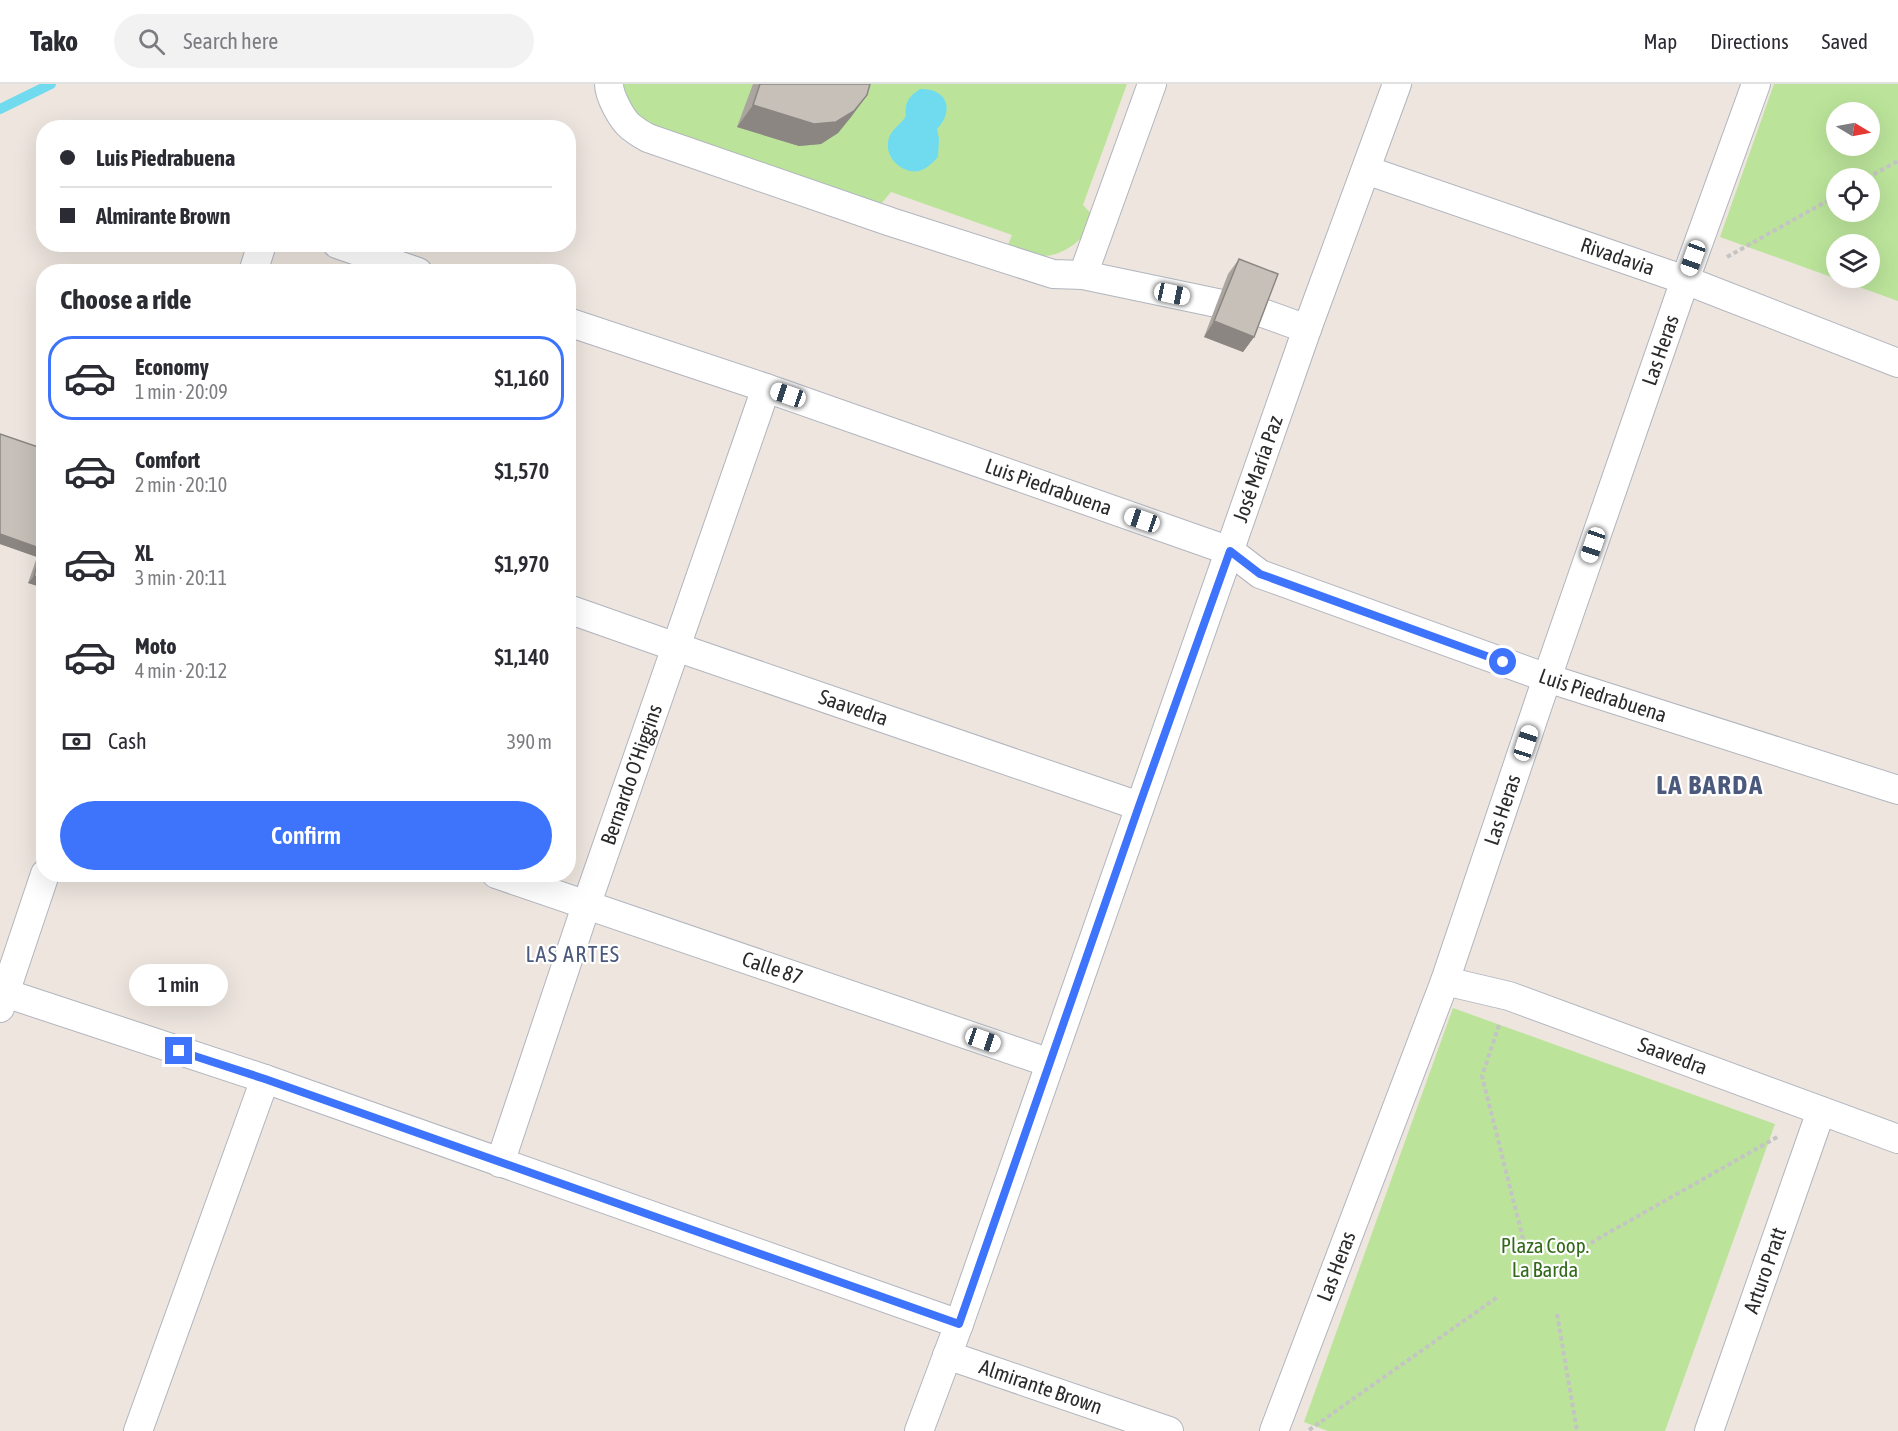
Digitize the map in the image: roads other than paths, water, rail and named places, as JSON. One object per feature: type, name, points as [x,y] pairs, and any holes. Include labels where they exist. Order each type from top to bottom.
[{"type":"street","points":[[609,84],[615,105],[629,126],[648,138],[891,222],[1053,274],[1083,275],[1260,312],[1307,329]]},
{"type":"street","points":[[1083,275],[1152,84]]},
{"type":"street","name":"José María Paz","points":[[919,1431],[959,1324],[1307,329],[1397,84]]},
{"type":"street","name":"Las Heras","points":[[1274,1431],[1445,981],[1547,678],[1685,280],[1756,84]]},
{"type":"street","name":"Rivadavia","points":[[1366,170],[1685,280],[1898,363]]},
{"type":"street","points":[[360,252],[395,264]]},
{"type":"street","name":"Luis Piedrabuena","points":[[576,325],[766,388],[1230,551],[1260,574],[1547,678],[1898,790]]},
{"type":"street","name":"Bernardo O´Higgins","points":[[500,1163],[586,906],[766,388]]},
{"type":"street","name":"Saavedra","points":[[576,612],[1139,806]]},
{"type":"street","points":[[42,882],[3,1001],[265,1079],[959,1324]]},
{"type":"street","name":"Calle 87","points":[[518,882],[1050,1063]]},
{"type":"street","name":"Saavedra","points":[[1445,981],[1509,996],[1898,1139]]},
{"type":"street","points":[[138,1431],[265,1079]]},
{"type":"street","name":"Arturo Pratt","points":[[1709,1431],[1821,1111]]},
{"type":"street","name":"Almirante Brown","points":[[947,1355],[1169,1431]]},
{"type":"water","points":[[920,89],[937,92],[942,96],[947,108],[943,122],[937,129],[938,157],[924,169],[913,171],[902,168],[893,160],[888,143],[893,131],[906,116],[908,100]]},
{"type":"waterway","points":[[0,109],[51,84]]},
{"type":"district","name":"LA BARDA","points":[[1710,785]]},
{"type":"district","name":"LAS ARTES","points":[[573,954]]},
{"type":"park label","name":"Plaza Coop. La Barda","points":[[1545,1258]]}]
